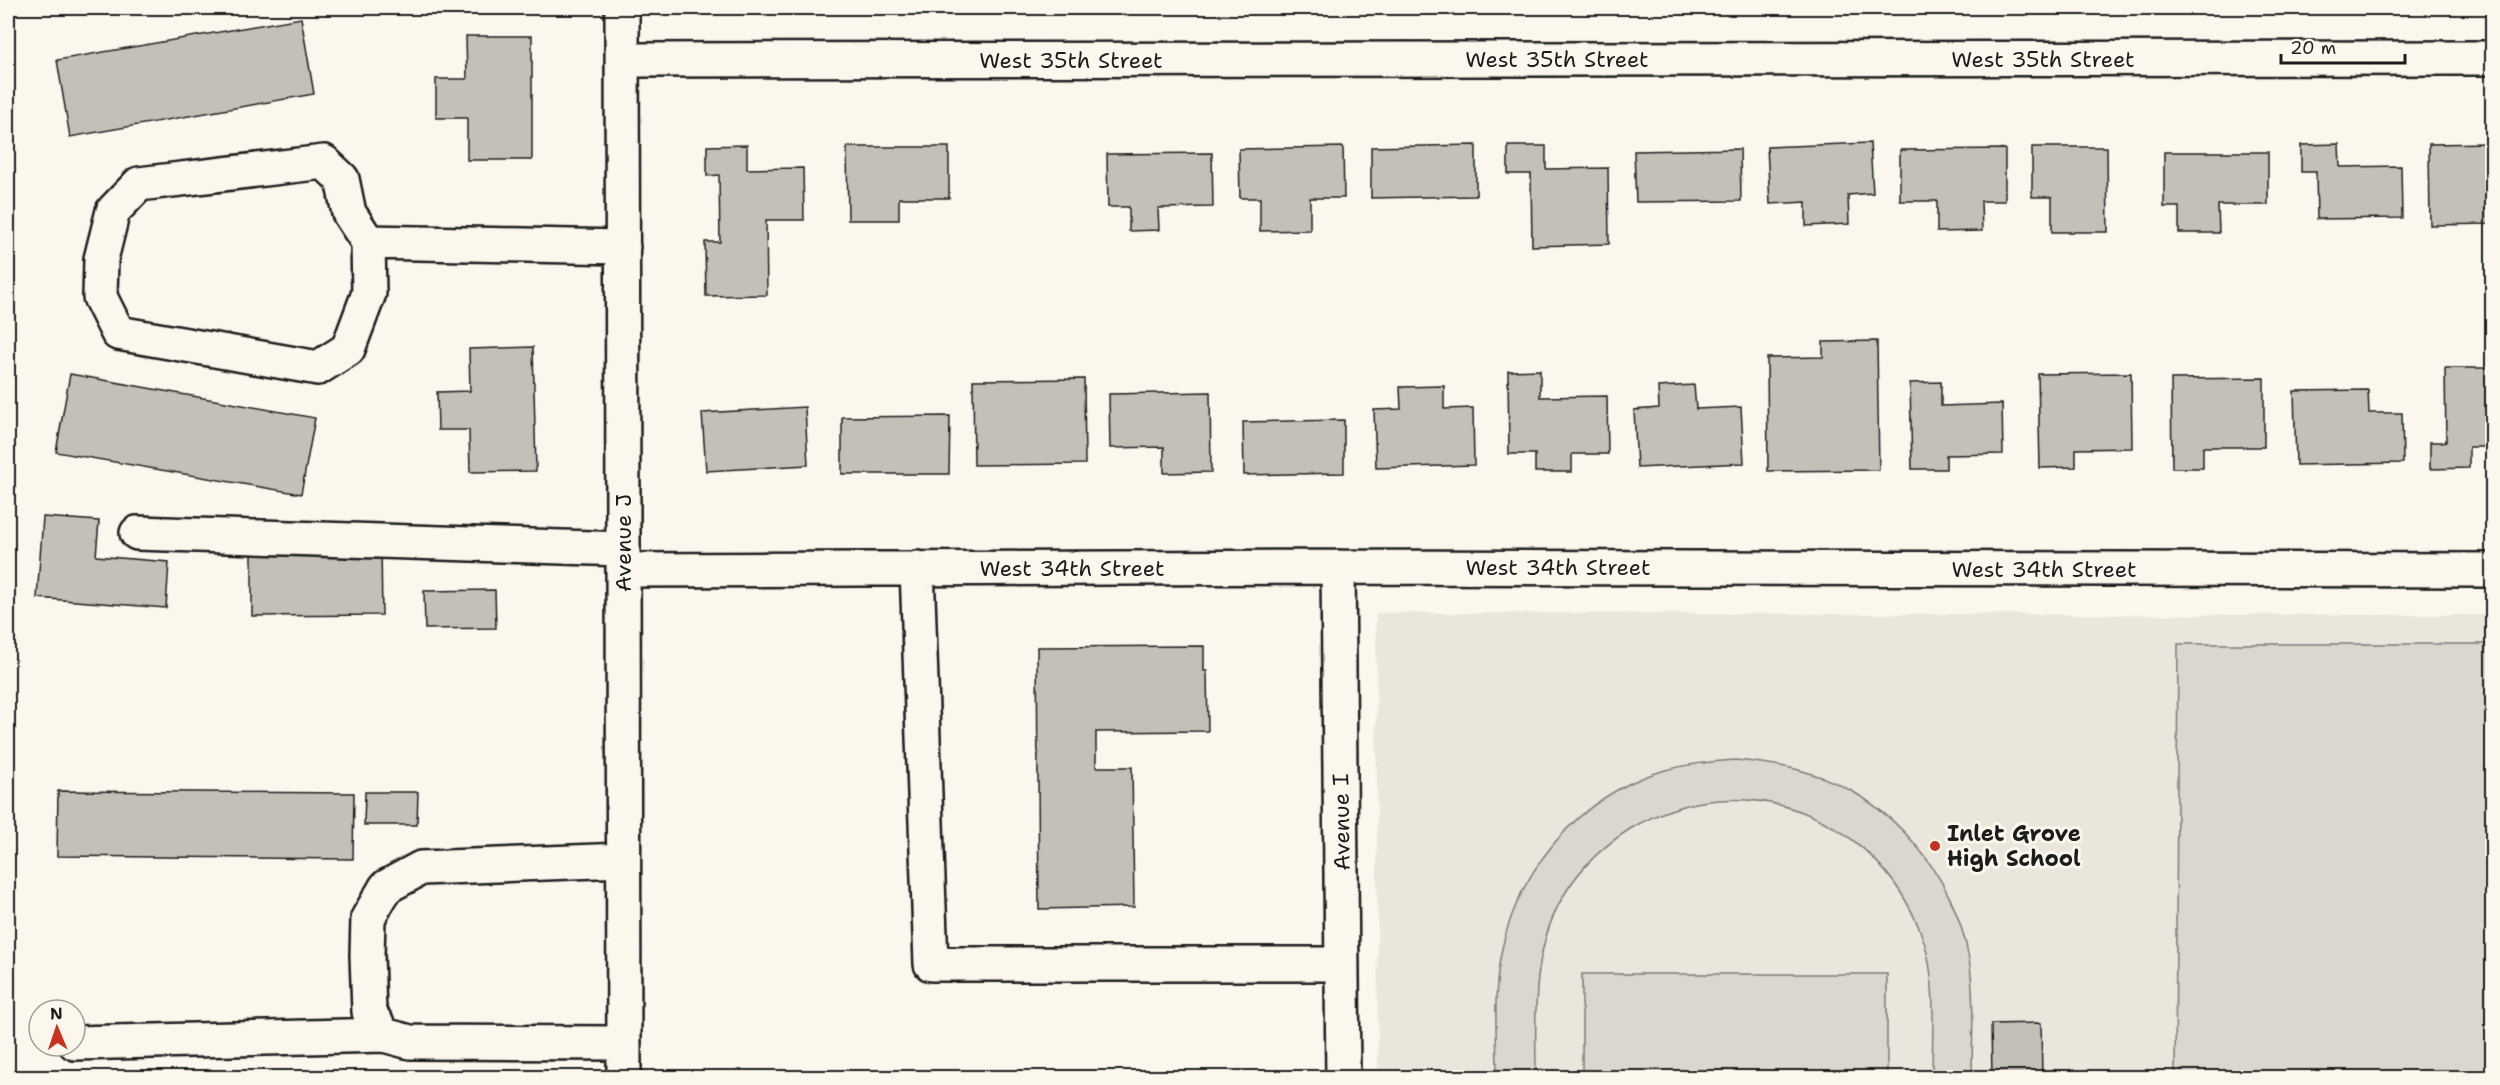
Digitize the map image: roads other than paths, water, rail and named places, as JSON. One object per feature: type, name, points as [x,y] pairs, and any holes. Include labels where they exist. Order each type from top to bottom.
[{"type":"street","name":"Avenue J","points":[[622,8],[624,1077]]},
{"type":"street","name":"West 35th Street","points":[[622,60],[2493,58]]},
{"type":"street","points":[[324,162],[342,179],[349,213],[368,242],[369,293],[348,349],[318,368],[118,333],[100,297],[101,258],[113,211],[139,184],[324,162]]},
{"type":"street","points":[[368,242],[623,247]]},
{"type":"street","name":"West 34th Street","points":[[137,533],[623,559],[917,568],[2493,570]]},
{"type":"street","name":"Avenue I","points":[[1338,567],[1343,1077]]},
{"type":"street","points":[[917,568],[931,964],[1342,964]]},
{"type":"street","points":[[384,1035],[369,1012],[367,955],[368,918],[386,887],[421,868],[623,860]]},
{"type":"street","points":[[87,1043],[384,1035],[410,1042],[623,1042]]},
{"type":"place","name":"Inlet Grove High School","points":[[1935,846]]}]
